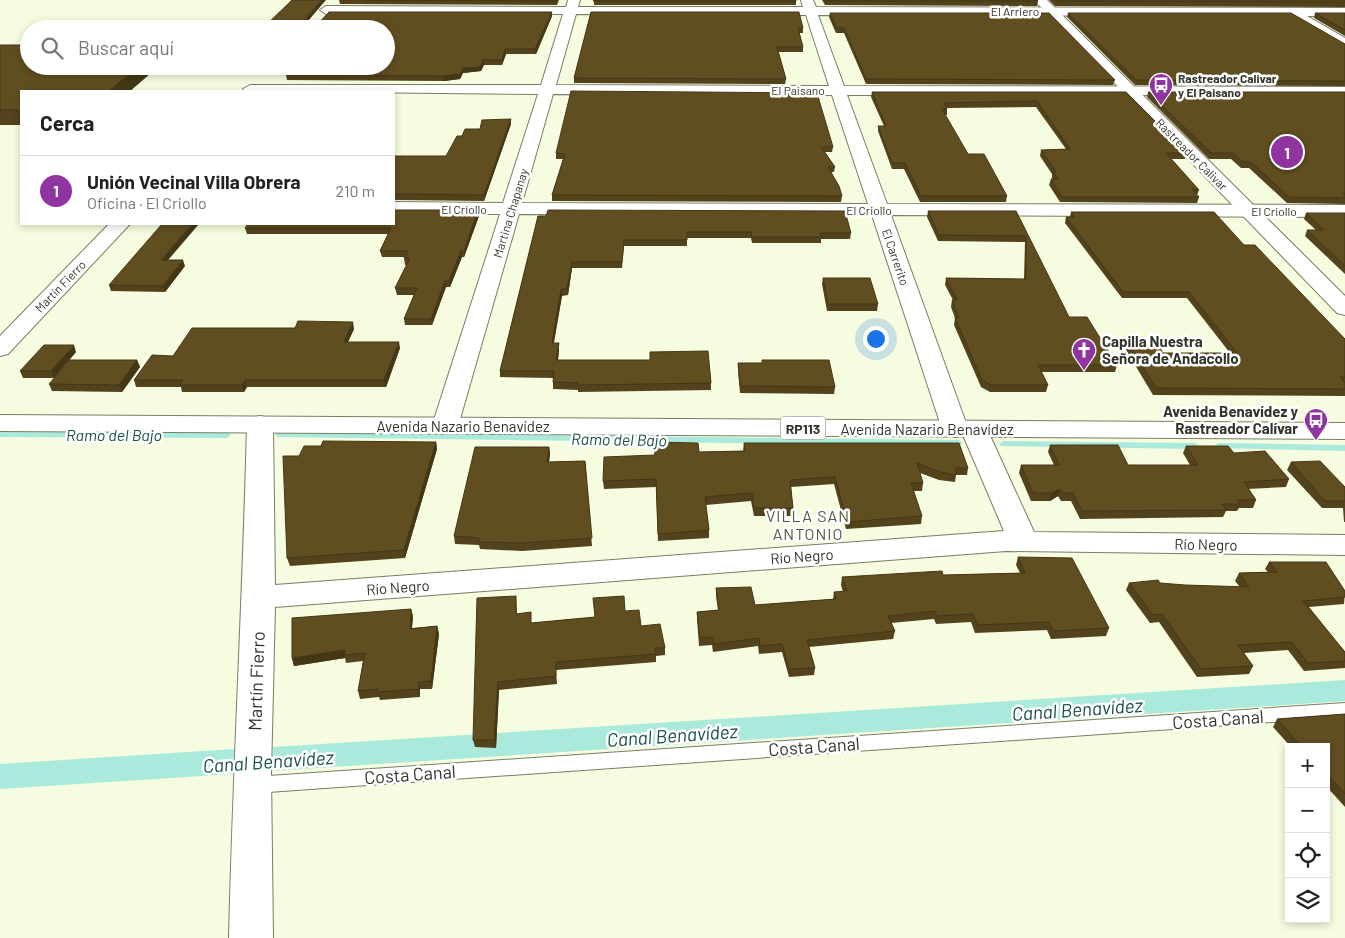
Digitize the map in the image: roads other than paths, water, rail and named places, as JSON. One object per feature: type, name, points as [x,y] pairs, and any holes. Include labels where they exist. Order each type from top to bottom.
[{"type":"street","name":"El Arriero","points":[[335,0],[323,13],[573,5],[809,5],[1051,11],[1345,12]]},
{"type":"street","name":"Rastreador Calivar","points":[[1040,0],[1345,308]]},
{"type":"street","points":[[1273,0],[1345,44]]},
{"type":"street","name":"Martina Chapanay","points":[[446,426],[573,5]]},
{"type":"street","name":"El Carrerito","points":[[809,5],[880,210],[965,429],[1023,541]]},
{"type":"street","points":[[249,90],[263,75]]},
{"type":"street","name":"El Paisano","points":[[249,90],[1345,91]]},
{"type":"street","name":"El Criollo","points":[[395,208],[1345,211]]},
{"type":"street","name":"Martín Fierro","points":[[0,348],[119,225]]},
{"type":"street","name":"Avenida Nazario Benavídez","points":[[0,423],[1345,432]]},
{"type":"street","name":"Martín Fierro","points":[[251,938],[253,769],[259,597],[260,424]]},
{"type":"street","name":"Río Negro","points":[[259,597],[1023,541],[1345,545]]},
{"type":"lane","name":"Costa Canal","points":[[253,769],[1345,710]]},
{"type":"water","name":"Canal Benavídez","points":[[1345,680],[1345,701],[272,771],[273,747]]},
{"type":"water","points":[[234,749],[233,774],[0,789],[0,764]]},
{"type":"waterway","name":"Ramo del Bajo","points":[[0,434],[227,435]]},
{"type":"waterway","name":"Ramo del Bajo","points":[[280,435],[959,443]]},
{"type":"waterway","name":"Ramo del Bajo","points":[[1003,444],[1195,446]]},
{"type":"waterway","name":"Ramo del Bajo","points":[[1218,446],[1345,448]]},
{"type":"place","name":"Rastreador Calivar y El Paisano","points":[[1161,106]]},
{"type":"place","name":"Unión Vecinal Villa Obrera","points":[[1287,152]]},
{"type":"place","name":"Capilla Nuestra Señora de Andacollo","points":[[1084,371]]},
{"type":"place","name":"Avenida Benavídez y Rastreador Calívar","points":[[1316,441]]},
{"type":"district","name":"VILLA SAN ANTONIO","points":[[808,524]]}]
